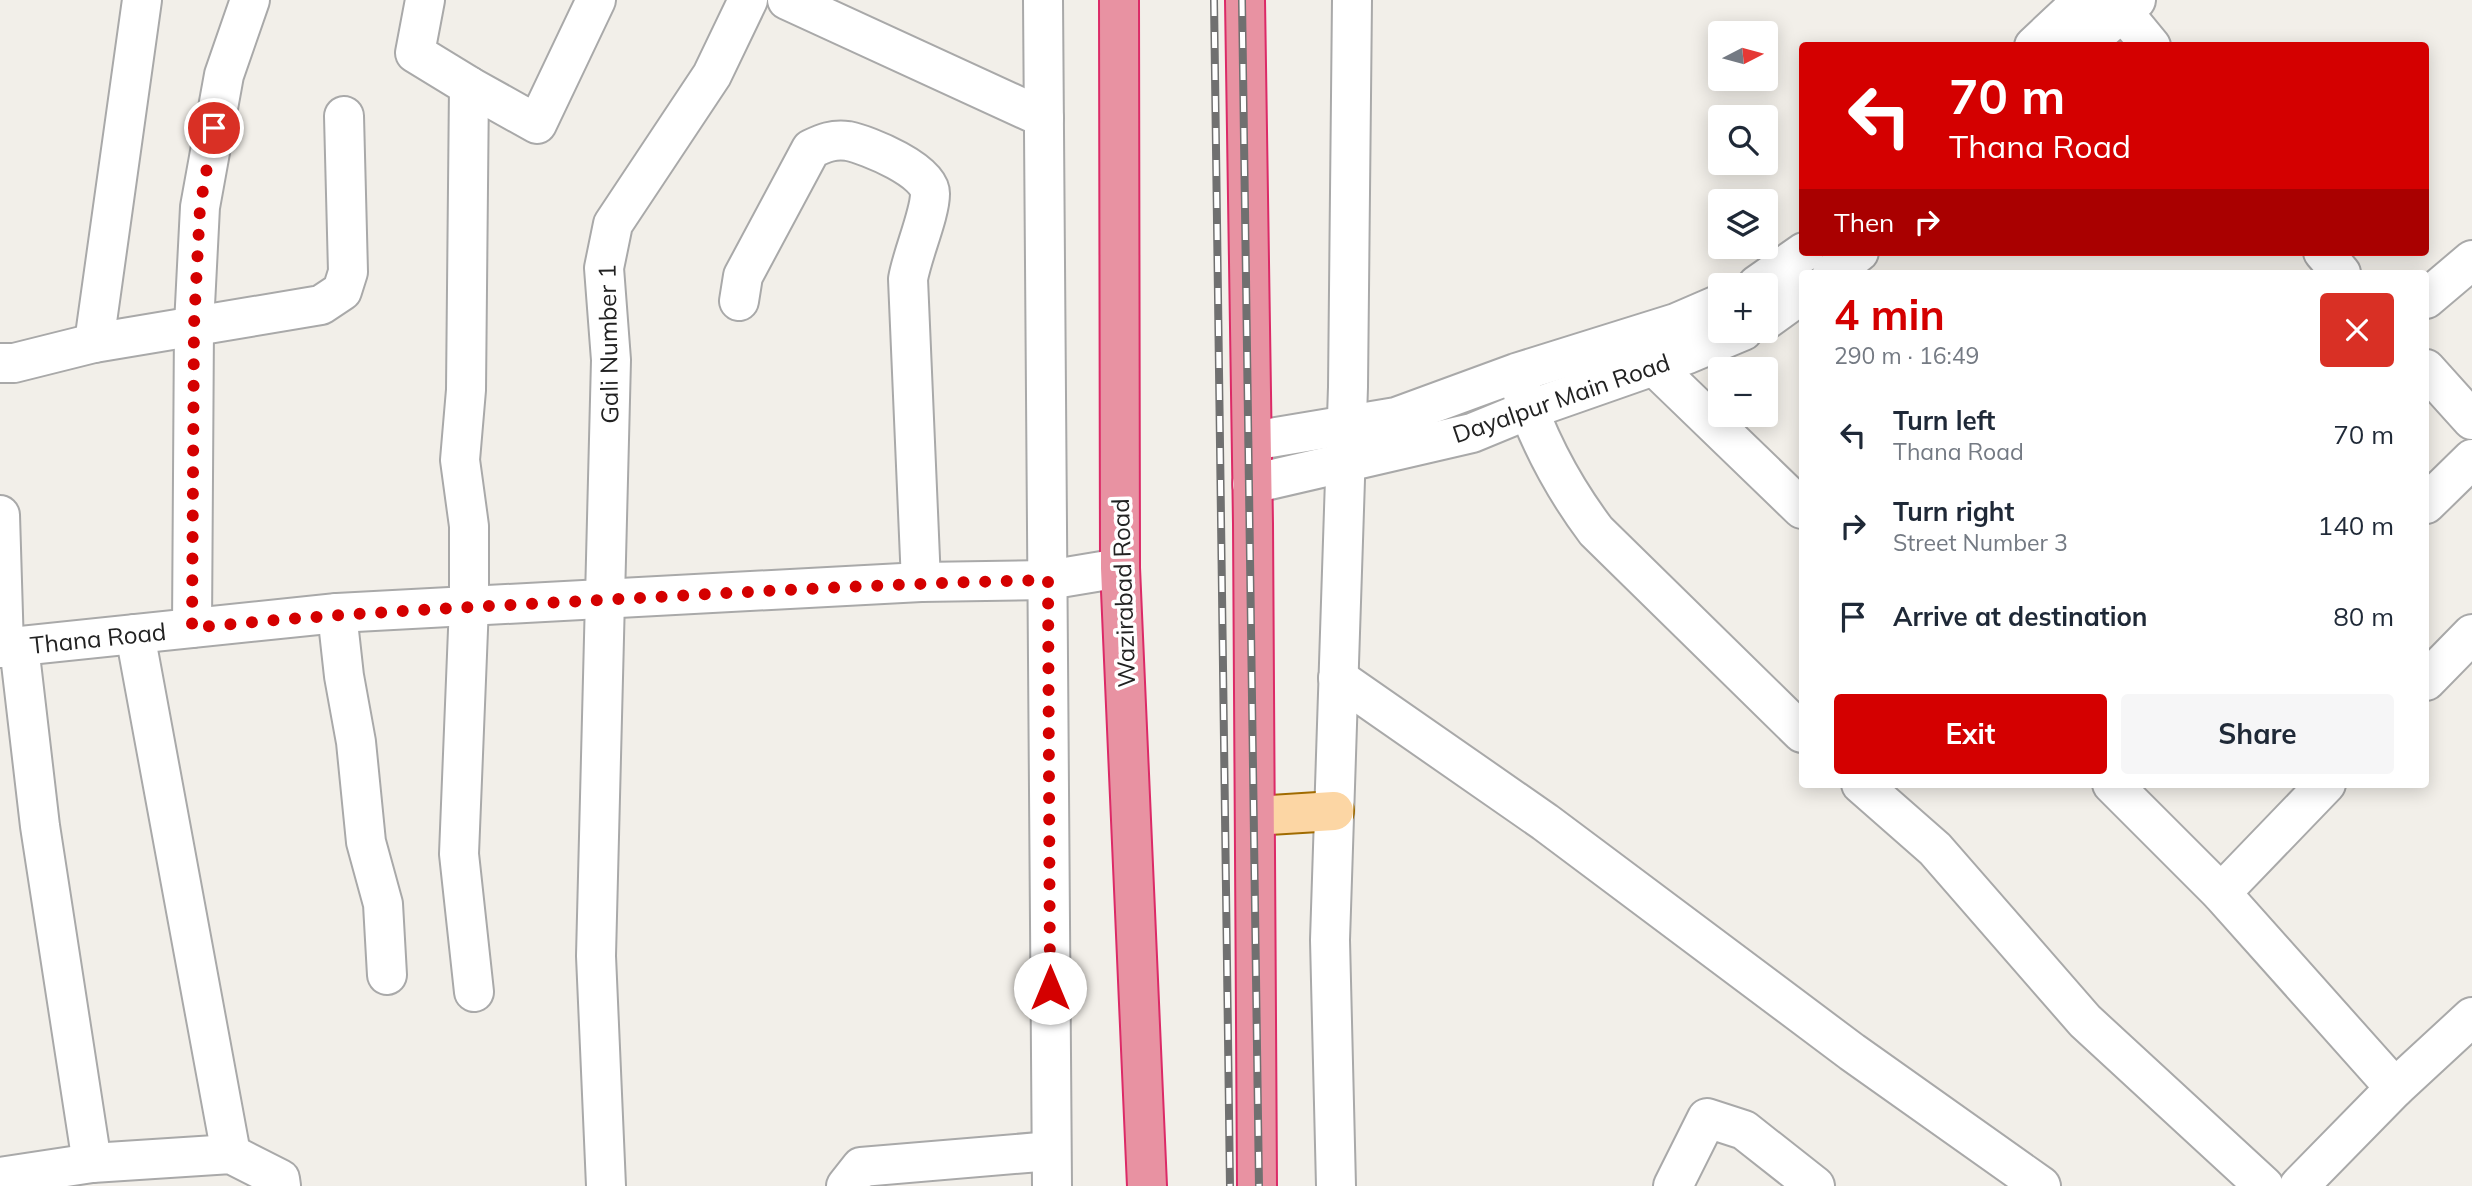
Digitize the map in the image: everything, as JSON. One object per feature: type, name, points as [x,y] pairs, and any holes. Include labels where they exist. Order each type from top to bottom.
[{"type":"highway","name":"Wazirabad Road","points":[[1119,0],[1121,569],[1147,1186]]},
{"type":"highway","points":[[1245,0],[1252,441],[1257,1186]]},
{"type":"main road","points":[[1255,816],[1334,811]]},
{"type":"street","points":[[94,343],[142,0]]},
{"type":"street","points":[[192,628],[194,325],[200,207],[224,75],[250,0]]},
{"type":"street","points":[[425,0],[415,53],[537,124],[596,0]]},
{"type":"street","name":"Gali Number 1","points":[[606,1186],[596,956],[611,360],[604,268],[613,224],[712,75],[748,0]]},
{"type":"street","points":[[787,0],[1044,118]]},
{"type":"street","points":[[846,1186],[861,1167],[1051,1169],[1043,0]]},
{"type":"street","points":[[1336,1186],[1330,940],[1346,425],[1352,0]]},
{"type":"street","points":[[2038,42],[2083,0]]},
{"type":"street","points":[[2087,42],[2123,3],[2148,42]]},
{"type":"street","points":[[469,86],[466,390],[460,460],[469,526],[469,605],[459,854],[474,992]]},
{"type":"street","points":[[0,363],[14,363],[94,343],[321,305],[342,291],[348,272],[344,116]]},
{"type":"street","points":[[738,302],[743,276],[811,149],[828,141],[849,141],[915,170],[928,181],[930,195],[912,253],[908,279],[921,582]]},
{"type":"street","points":[[1774,273],[1799,256]]},
{"type":"street","points":[[1836,270],[1855,256]]},
{"type":"street","points":[[2326,256],[2338,270]]},
{"type":"street","points":[[2429,296],[2472,260]]},
{"type":"street","points":[[1778,311],[1799,296]]},
{"type":"street","name":"Dayalpur Main Road","points":[[1252,441],[1396,417],[1516,373],[1676,323],[1708,309]]},
{"type":"street","name":"Dayalpur Main Road","points":[[1252,484],[1472,433],[1712,343]]},
{"type":"street","points":[[1654,366],[1799,506]]},
{"type":"street","points":[[2429,372],[2472,419]]},
{"type":"street","points":[[1516,373],[1528,410],[1568,494],[1596,531],[1799,730]]},
{"type":"street","points":[[2429,501],[2472,459]]},
{"type":"street","name":"Thana Road","points":[[0,515],[8,647],[337,613],[921,582],[1048,580],[1121,569]]},
{"type":"street","points":[[337,613],[344,676],[356,742],[366,842],[383,904],[387,975]]},
{"type":"street","points":[[135,634],[232,1154]]},
{"type":"street","points":[[2429,678],[2472,634]]},
{"type":"street","points":[[8,647],[40,826],[92,1163]]},
{"type":"street","points":[[1338,678],[1545,821],[1852,1052],[2041,1186]]},
{"type":"street","points":[[1866,788],[1935,849],[2085,1021],[2264,1186]]},
{"type":"street","points":[[2221,893],[2322,788]]},
{"type":"street","points":[[2130,790],[2395,1088]]},
{"type":"street","points":[[2299,1186],[2395,1088],[2472,1017]]},
{"type":"street","points":[[1673,1186],[1707,1118],[1744,1130],[1815,1186]]},
{"type":"street","points":[[0,1177],[92,1163],[232,1154],[280,1179],[281,1186]]},
{"type":"railway","points":[[1214,0],[1230,1186]]},
{"type":"railway","points":[[1242,0],[1259,1186]]},
{"type":"route","points":[[214,128],[200,207],[194,325],[192,628],[337,613],[469,605],[921,582],[1048,580],[1050,988]]}]
